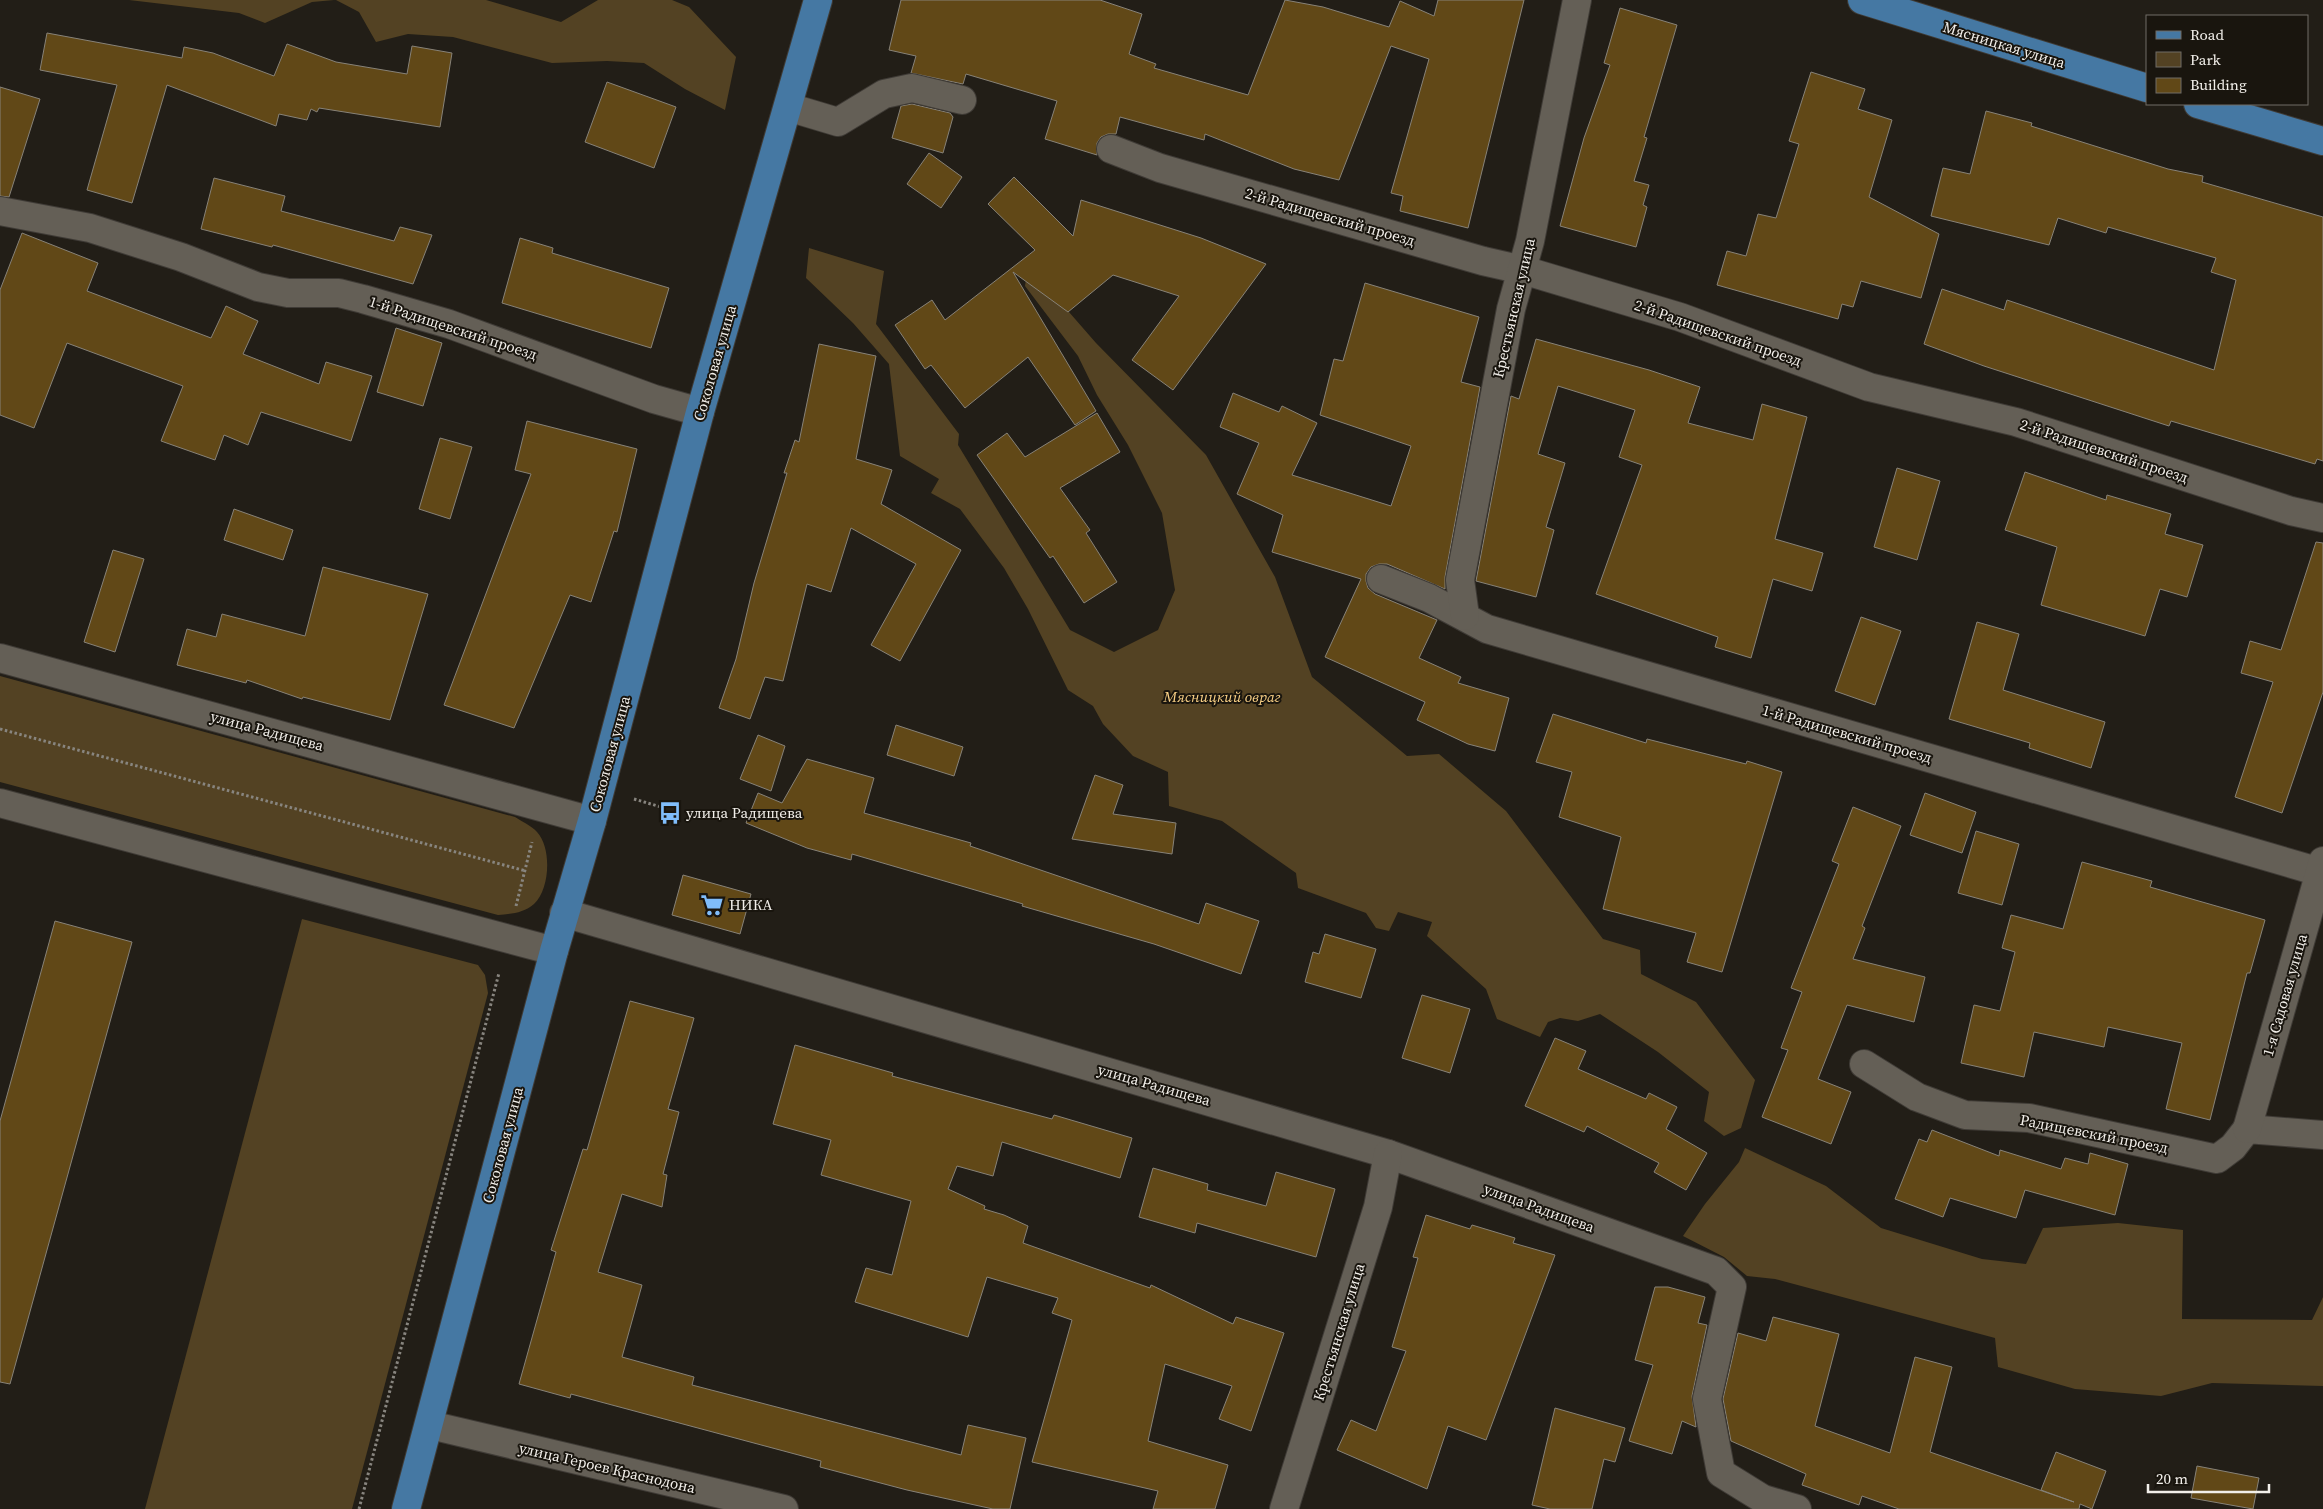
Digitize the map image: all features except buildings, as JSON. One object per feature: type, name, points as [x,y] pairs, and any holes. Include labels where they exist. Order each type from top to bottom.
[{"type":"main road","name":"Соколовая улица","points":[[406,1509],[430,1425],[564,913],[592,821],[700,412],[818,0]]},
{"type":"main road","name":"Мясницкая улица","points":[[1862,0],[2146,88]]},
{"type":"main road","points":[[2201,105],[2323,141]]},
{"type":"street","name":"Крестьянская улица","points":[[1465,616],[1460,580],[1510,310],[1523,270],[1577,0]]},
{"type":"street","points":[[788,107],[838,122],[884,94],[912,88],[962,100]]},
{"type":"street","name":"2-й Радищевский проезд","points":[[1111,149],[1160,168],[1483,261],[1523,270],[1680,317],[1869,387],[2016,422],[2291,511],[2323,518]]},
{"type":"street","name":"1-й Радищевский проезд","points":[[0,211],[90,228],[181,257],[258,287],[288,294],[339,293],[363,299],[449,324],[654,399],[700,412]]},
{"type":"street","name":"1-й Радищевский проезд","points":[[1382,579],[1429,598],[1487,629],[2321,866]]},
{"type":"street","name":"улица Радищева","points":[[0,658],[592,821]]},
{"type":"street","points":[[0,803],[554,951]]},
{"type":"street","name":"1-я Садовая улица","points":[[2247,1129],[2321,866]]},
{"type":"street","name":"улица Радищева","points":[[564,913],[1388,1154],[1716,1271],[1732,1286],[1707,1399],[1721,1473],[1763,1499],[1797,1509]]},
{"type":"street","name":"Радищевский проезд","points":[[1864,1064],[1917,1097],[1965,1115],[2029,1118],[2217,1159],[2233,1148],[2247,1129]]},
{"type":"street","points":[[2247,1129],[2323,1135]]},
{"type":"street","name":"Крестьянская улица","points":[[1284,1509],[1378,1207],[1388,1154]]},
{"type":"street","name":"улица Героев Краснодона","points":[[430,1425],[784,1509]]},
{"type":"path","points":[[0,729],[526,871]]},
{"type":"path","points":[[359,1509],[526,871],[539,806]]},
{"type":"green space","points":[[129,0],[334,0],[312,2],[265,23],[239,13]]},
{"type":"green space","points":[[336,0],[486,0],[561,22],[598,0],[672,0],[689,7],[736,57],[725,110],[685,89],[644,63],[607,61],[552,63],[453,37],[408,34],[376,42],[359,12]]},
{"type":"green space","name":"Мясницкий овраг","points":[[809,248],[884,271],[876,324],[959,434],[958,445],[1070,630],[1114,652],[1158,630],[1175,590],[1162,513],[1128,445],[1097,395],[1078,356],[1025,286],[1028,265],[1096,343],[1206,455],[1275,577],[1312,677],[1407,756],[1439,754],[1506,811],[1603,939],[1640,950],[1641,974],[1696,1002],[1755,1080],[1741,1128],[1724,1136],[1704,1121],[1709,1092],[1658,1052],[1600,1014],[1578,1021],[1560,1018],[1548,1022],[1540,1037],[1497,1019],[1486,989],[1427,936],[1432,922],[1398,912],[1389,931],[1376,928],[1366,913],[1298,888],[1296,873],[1222,821],[1169,806],[1168,772],[1133,756],[1103,724],[1093,706],[1068,690],[1028,609],[1004,568],[960,509],[931,493],[939,479],[900,456],[889,364],[853,323],[806,278]]},
{"type":"green space","points":[[0,676],[515,817],[535,830],[542,839],[547,858],[546,879],[543,889],[530,907],[517,912],[498,915],[0,782]]},
{"type":"green space","points":[[302,919],[478,965],[485,975],[488,993],[352,1509],[145,1509]]},
{"type":"green space","points":[[1745,1148],[1826,1186],[1881,1228],[1982,1259],[2026,1264],[2043,1228],[2118,1223],[2183,1230],[2182,1319],[2312,1320],[2323,1297],[2323,1386],[2212,1383],[2161,1396],[2075,1389],[1998,1367],[1995,1338],[1775,1279],[1747,1276],[1724,1257],[1683,1236],[1705,1204],[1739,1162]]},
{"type":"place","name":"улица Радищева","points":[[670,813]]},
{"type":"place","name":"НИКА","points":[[712,905]]}]
